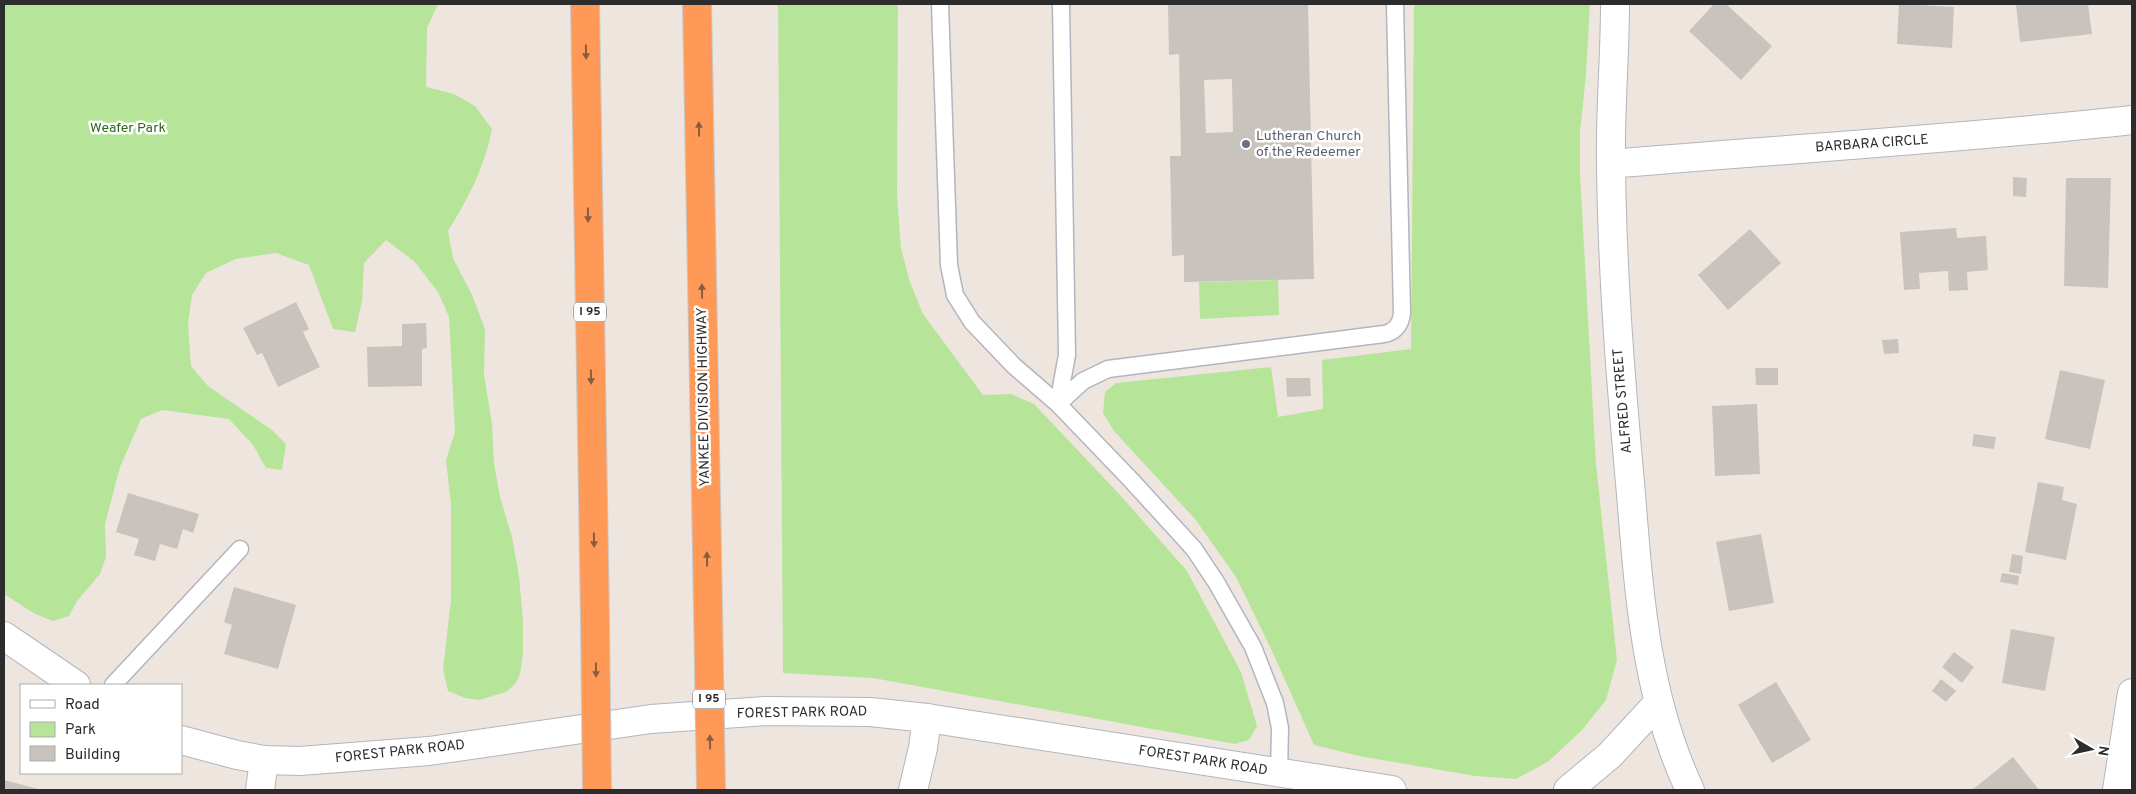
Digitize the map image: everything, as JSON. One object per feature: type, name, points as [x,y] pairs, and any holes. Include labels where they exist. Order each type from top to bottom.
[{"type":"highway","name":"I 95","points":[[585,4],[597,790]]},
{"type":"highway","name":"YANKEE DIVISION HIGHWAY","points":[[697,4],[711,790]]},
{"type":"street","name":"ALFRED STREET","points":[[1615,4],[1611,164],[1617,332],[1633,526],[1641,606],[1658,703],[1690,790]]},
{"type":"street","name":"BARBARA CIRCLE","points":[[1611,164],[1734,153],[1879,144],[2132,120]]},
{"type":"street","points":[[4,636],[75,684]]},
{"type":"street","points":[[2117,790],[2132,693]]},
{"type":"street","points":[[1568,790],[1610,755],[1658,703]]},
{"type":"street","name":"FOREST PARK ROAD","points":[[182,740],[219,752],[264,760],[318,761],[390,754],[651,719],[766,711],[870,712],[928,718],[1383,789]]},
{"type":"street","points":[[913,790],[928,718]]},
{"type":"street","points":[[260,790],[264,760]]},
{"type":"lane","points":[[940,4],[949,265],[952,286],[960,305],[972,322],[1014,366],[1058,404],[1194,549],[1239,619],[1275,703],[1280,728],[1279,773]]},
{"type":"lane","points":[[1058,404],[1067,355],[1061,4]]},
{"type":"lane","points":[[1058,404],[1083,381],[1108,369],[1384,334],[1392,332],[1400,324],[1402,314],[1395,4]]},
{"type":"lane","points":[[114,684],[240,549]]},
{"type":"green space","name":"Weafer Park","points":[[4,4],[438,4],[427,28],[426,87],[454,94],[475,106],[492,129],[485,157],[475,182],[448,231],[453,258],[472,295],[485,329],[484,374],[492,424],[494,463],[500,497],[512,537],[519,576],[523,621],[523,654],[520,674],[516,683],[506,692],[479,700],[465,698],[448,691],[443,670],[451,599],[451,505],[446,460],[455,432],[449,317],[438,292],[414,261],[386,240],[364,263],[362,301],[355,332],[333,329],[309,265],[276,253],[236,259],[206,273],[192,295],[188,324],[191,366],[208,386],[272,430],[286,444],[282,470],[266,468],[253,445],[229,419],[162,410],[141,419],[120,467],[105,524],[106,557],[100,574],[77,601],[69,616],[53,621],[35,614],[4,594]]},
{"type":"green space","points":[[778,4],[898,4],[897,195],[901,248],[910,282],[923,314],[983,395],[1011,394],[1034,404],[1122,497],[1187,571],[1241,672],[1257,726],[1249,740],[1235,744],[873,678],[783,673]]},
{"type":"green space","points":[[1414,4],[1590,4],[1586,75],[1580,131],[1580,174],[1596,464],[1617,660],[1606,700],[1583,729],[1549,761],[1516,779],[1475,776],[1359,756],[1314,745],[1236,577],[1195,519],[1114,431],[1103,413],[1105,392],[1116,383],[1271,367],[1278,417],[1323,409],[1322,360],[1411,349]]},
{"type":"green space","points":[[1278,280],[1279,315],[1200,319],[1199,282]]},
{"type":"building","name":"Lutheran Church of the Redeemer","points":[[1168,4],[1308,4],[1314,279],[1184,282],[1184,255],[1172,256],[1170,156],[1181,156],[1179,54],[1169,55]],"holes":[[[1232,79],[1233,132],[1206,133],[1204,80]]]},
{"type":"building","points":[[1714,4],[1726,4],[1772,46],[1741,80],[1689,31]]},
{"type":"building","points":[[1899,4],[1954,7],[1952,48],[1897,44]]},
{"type":"building","points":[[2016,4],[2088,4],[2092,34],[2020,42]]},
{"type":"building","points":[[2013,177],[2027,178],[2026,197],[2013,196]]},
{"type":"building","points":[[2066,178],[2111,178],[2108,288],[2064,286]]},
{"type":"building","points":[[1956,228],[1957,238],[1986,236],[1988,270],[1967,272],[1968,290],[1949,291],[1948,271],[1919,273],[1920,289],[1904,290],[1900,232]]},
{"type":"building","points":[[1750,229],[1781,263],[1728,310],[1698,275]]},
{"type":"building","points":[[296,302],[309,329],[303,332],[320,367],[278,387],[262,353],[257,355],[243,328]]},
{"type":"building","points":[[426,323],[427,348],[422,349],[422,386],[368,387],[367,347],[402,346],[402,324]]},
{"type":"building","points":[[1898,339],[1899,353],[1884,354],[1882,340]]},
{"type":"building","points":[[1755,368],[1778,368],[1778,385],[1756,385]]},
{"type":"building","points":[[2060,370],[2105,380],[2090,449],[2045,439]]},
{"type":"building","points":[[1286,378],[1310,378],[1311,396],[1287,397]]},
{"type":"building","points":[[1757,404],[1760,474],[1715,476],[1712,406]]},
{"type":"building","points":[[1974,434],[1996,437],[1994,449],[1972,446]]},
{"type":"building","points":[[2038,482],[2064,487],[2062,500],[2077,504],[2066,560],[2025,552]]},
{"type":"building","points":[[128,493],[199,514],[193,533],[183,529],[177,549],[160,544],[155,561],[134,555],[139,539],[116,532]]},
{"type":"building","points":[[1761,534],[1774,603],[1729,611],[1716,542]]},
{"type":"building","points":[[2012,554],[2023,556],[2021,574],[2009,572]]},
{"type":"building","points":[[2002,573],[2019,576],[2018,585],[2000,582]]},
{"type":"building","points":[[234,587],[296,605],[278,669],[224,654],[232,625],[224,622]]},
{"type":"building","points":[[2011,629],[2055,637],[2045,691],[2002,683]]},
{"type":"building","points":[[1954,652],[1974,667],[1962,683],[1942,667]]},
{"type":"building","points":[[1941,679],[1956,691],[1946,702],[1932,691]]},
{"type":"building","points":[[1776,682],[1811,740],[1772,763],[1738,705]]},
{"type":"building","points":[[2013,757],[2039,790],[1972,790]]},
{"type":"building","points":[[4,780],[42,790],[4,790]]},
{"type":"place","name":"Lutheran Church of the Redeemer","points":[[1246,144]]}]
